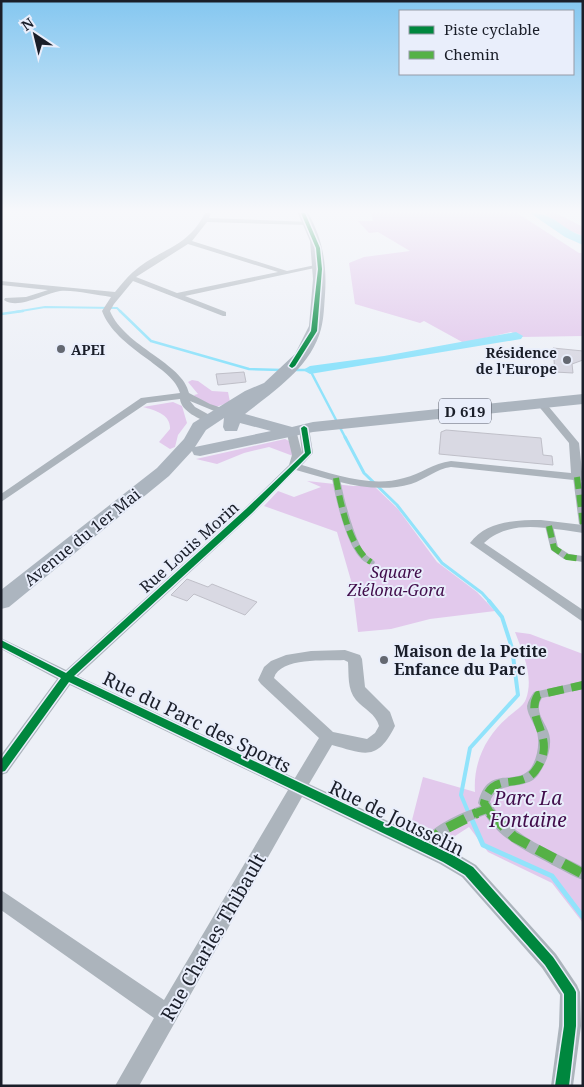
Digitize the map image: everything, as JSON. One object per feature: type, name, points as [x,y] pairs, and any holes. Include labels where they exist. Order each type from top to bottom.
[{"type":"main road","points":[[200,451],[230,416],[287,371],[314,331],[320,264]]},
{"type":"main road","name":"D 619","points":[[298,429],[583,399]]},
{"type":"main road","points":[[230,416],[298,429]]},
{"type":"main road","points":[[230,416],[263,437]]},
{"type":"main road","name":"Avenue du 1er Mai","points":[[1,602],[163,472],[181,453],[230,416]]},
{"type":"main road","points":[[200,451],[298,429]]},
{"type":"main road","name":"Avenue du 1er Mai","points":[[163,472],[200,451]]},
{"type":"street","points":[[148,264],[131,278],[107,309],[112,324],[127,340],[181,383],[185,402],[190,409],[192,420],[230,416]]},
{"type":"street","points":[[256,264],[286,273]]},
{"type":"street","points":[[179,295],[306,268],[320,267]]},
{"type":"street","points":[[131,278],[179,295],[223,314]]},
{"type":"street","points":[[1,283],[118,295]]},
{"type":"street","points":[[8,300],[26,299],[60,289]]},
{"type":"street","points":[[1,500],[133,409],[175,400],[185,395]]},
{"type":"street","points":[[185,395],[230,416]]},
{"type":"street","points":[[541,403],[578,443],[583,524]]},
{"type":"street","name":"Rue Louis Morin","points":[[1,768],[67,677],[249,511],[308,453],[298,429]]},
{"type":"street","points":[[294,466],[336,478],[376,483],[407,481],[433,466],[451,464],[580,478]]},
{"type":"street","points":[[336,478],[340,504],[348,519],[357,549],[361,555],[371,562]]},
{"type":"street","points":[[583,529],[507,524],[481,538],[476,543],[583,617]]},
{"type":"street","points":[[549,526],[554,548],[567,557],[583,559]]},
{"type":"street","name":"Rue du Parc des Sports","points":[[1,643],[67,677],[300,789],[328,737]]},
{"type":"street","points":[[345,654],[355,659],[357,687],[361,695],[384,716],[387,726],[381,738],[370,746],[361,746],[328,737],[266,680],[266,673],[270,667],[286,659],[345,654]]},
{"type":"street","points":[[483,811],[485,793],[489,788],[526,778],[534,772],[541,756],[544,737],[533,714],[534,700],[538,695],[583,685]]},
{"type":"street","name":"Rue de Jousselin","points":[[300,789],[425,847],[469,871],[562,978],[570,992],[571,1006],[562,1086]]},
{"type":"street","name":"Rue Charles Thibault","points":[[126,1086],[300,789]]},
{"type":"street","points":[[425,847],[441,831],[463,818],[483,811]]},
{"type":"street","points":[[483,811],[523,842],[583,874]]},
{"type":"street","points":[[1,899],[168,1014]]},
{"type":"green space","points":[[349,264],[583,264],[583,336],[521,337],[511,332],[464,343],[424,321],[420,323],[355,304]]},
{"type":"green space","points":[[192,380],[198,381],[212,391],[228,392],[230,402],[216,407],[197,399],[194,395],[198,394],[188,382]]},
{"type":"green space","points":[[173,402],[182,406],[187,423],[178,435],[175,447],[170,449],[159,442],[170,429],[168,420],[165,416],[143,407]]},
{"type":"green space","points":[[285,439],[291,442],[293,456],[269,447],[244,453],[217,464],[196,459]]},
{"type":"green space","name":"Square Ziélona-Gora","points":[[307,481],[353,486],[374,486],[398,509],[437,562],[477,592],[495,611],[430,619],[391,629],[358,632],[352,584],[337,532],[264,506],[278,491],[294,497],[321,487]]},
{"type":"green space","name":"Parc La Fontaine","points":[[515,632],[530,634],[583,654],[583,923],[552,883],[488,852],[469,827],[441,845],[437,835],[430,829],[421,825],[411,824],[423,777],[475,792],[478,761],[487,742],[499,725],[525,702],[529,682],[528,674]]},
{"type":"building","name":"Résidence de l'Europe","points":[[553,348],[583,351],[583,360],[572,364],[573,373],[555,372]]},
{"type":"building","points":[[244,372],[246,382],[218,385],[216,374]]},
{"type":"building","points":[[446,430],[541,438],[543,455],[552,456],[553,465],[439,454],[441,432]]},
{"type":"building","points":[[187,579],[208,587],[212,584],[257,602],[245,615],[194,594],[187,601],[171,595]]},
{"type":"waterway","points":[[15,312],[45,307],[117,308],[120,311]]},
{"type":"waterway","points":[[1,314],[23,311]]},
{"type":"waterway","points":[[120,311],[151,341],[249,369],[282,370]]},
{"type":"waterway","points":[[390,358],[516,336]]},
{"type":"waterway","points":[[310,370],[381,359]]},
{"type":"waterway","points":[[293,370],[310,370],[346,439]]},
{"type":"waterway","points":[[345,437],[364,473],[397,505],[442,563],[482,593],[490,602]]},
{"type":"waterway","points":[[469,814],[461,795],[470,748],[518,695],[512,648],[502,617],[489,601]]},
{"type":"waterway","points":[[469,813],[483,845],[552,876],[583,917]]},
{"type":"marked path","points":[[577,477],[583,524]]},
{"type":"marked path","points":[[336,478],[354,542],[362,556],[371,562]]},
{"type":"marked path","points":[[549,526],[554,548],[567,557],[583,559]]},
{"type":"marked path","points":[[583,685],[538,695],[534,701],[533,711],[543,731],[544,741],[537,767],[529,777],[491,787],[484,803],[492,816],[514,837],[583,874]]},
{"type":"marked path","points":[[425,847],[441,831],[463,818],[487,809]]},
{"type":"cycle path","points":[[292,366],[314,331],[319,264]]},
{"type":"cycle path","points":[[1,768],[67,677],[249,511],[308,453],[304,428]]},
{"type":"cycle path","points":[[1,643],[67,677],[447,858],[469,871],[549,961],[570,992],[570,1026],[562,1086]]},
{"type":"place","name":"APEI","points":[[61,349]]},
{"type":"place","name":"Résidence de l'Europe","points":[[567,360]]},
{"type":"place","name":"Maison de la Petite Enfance du Parc","points":[[384,660]]}]
